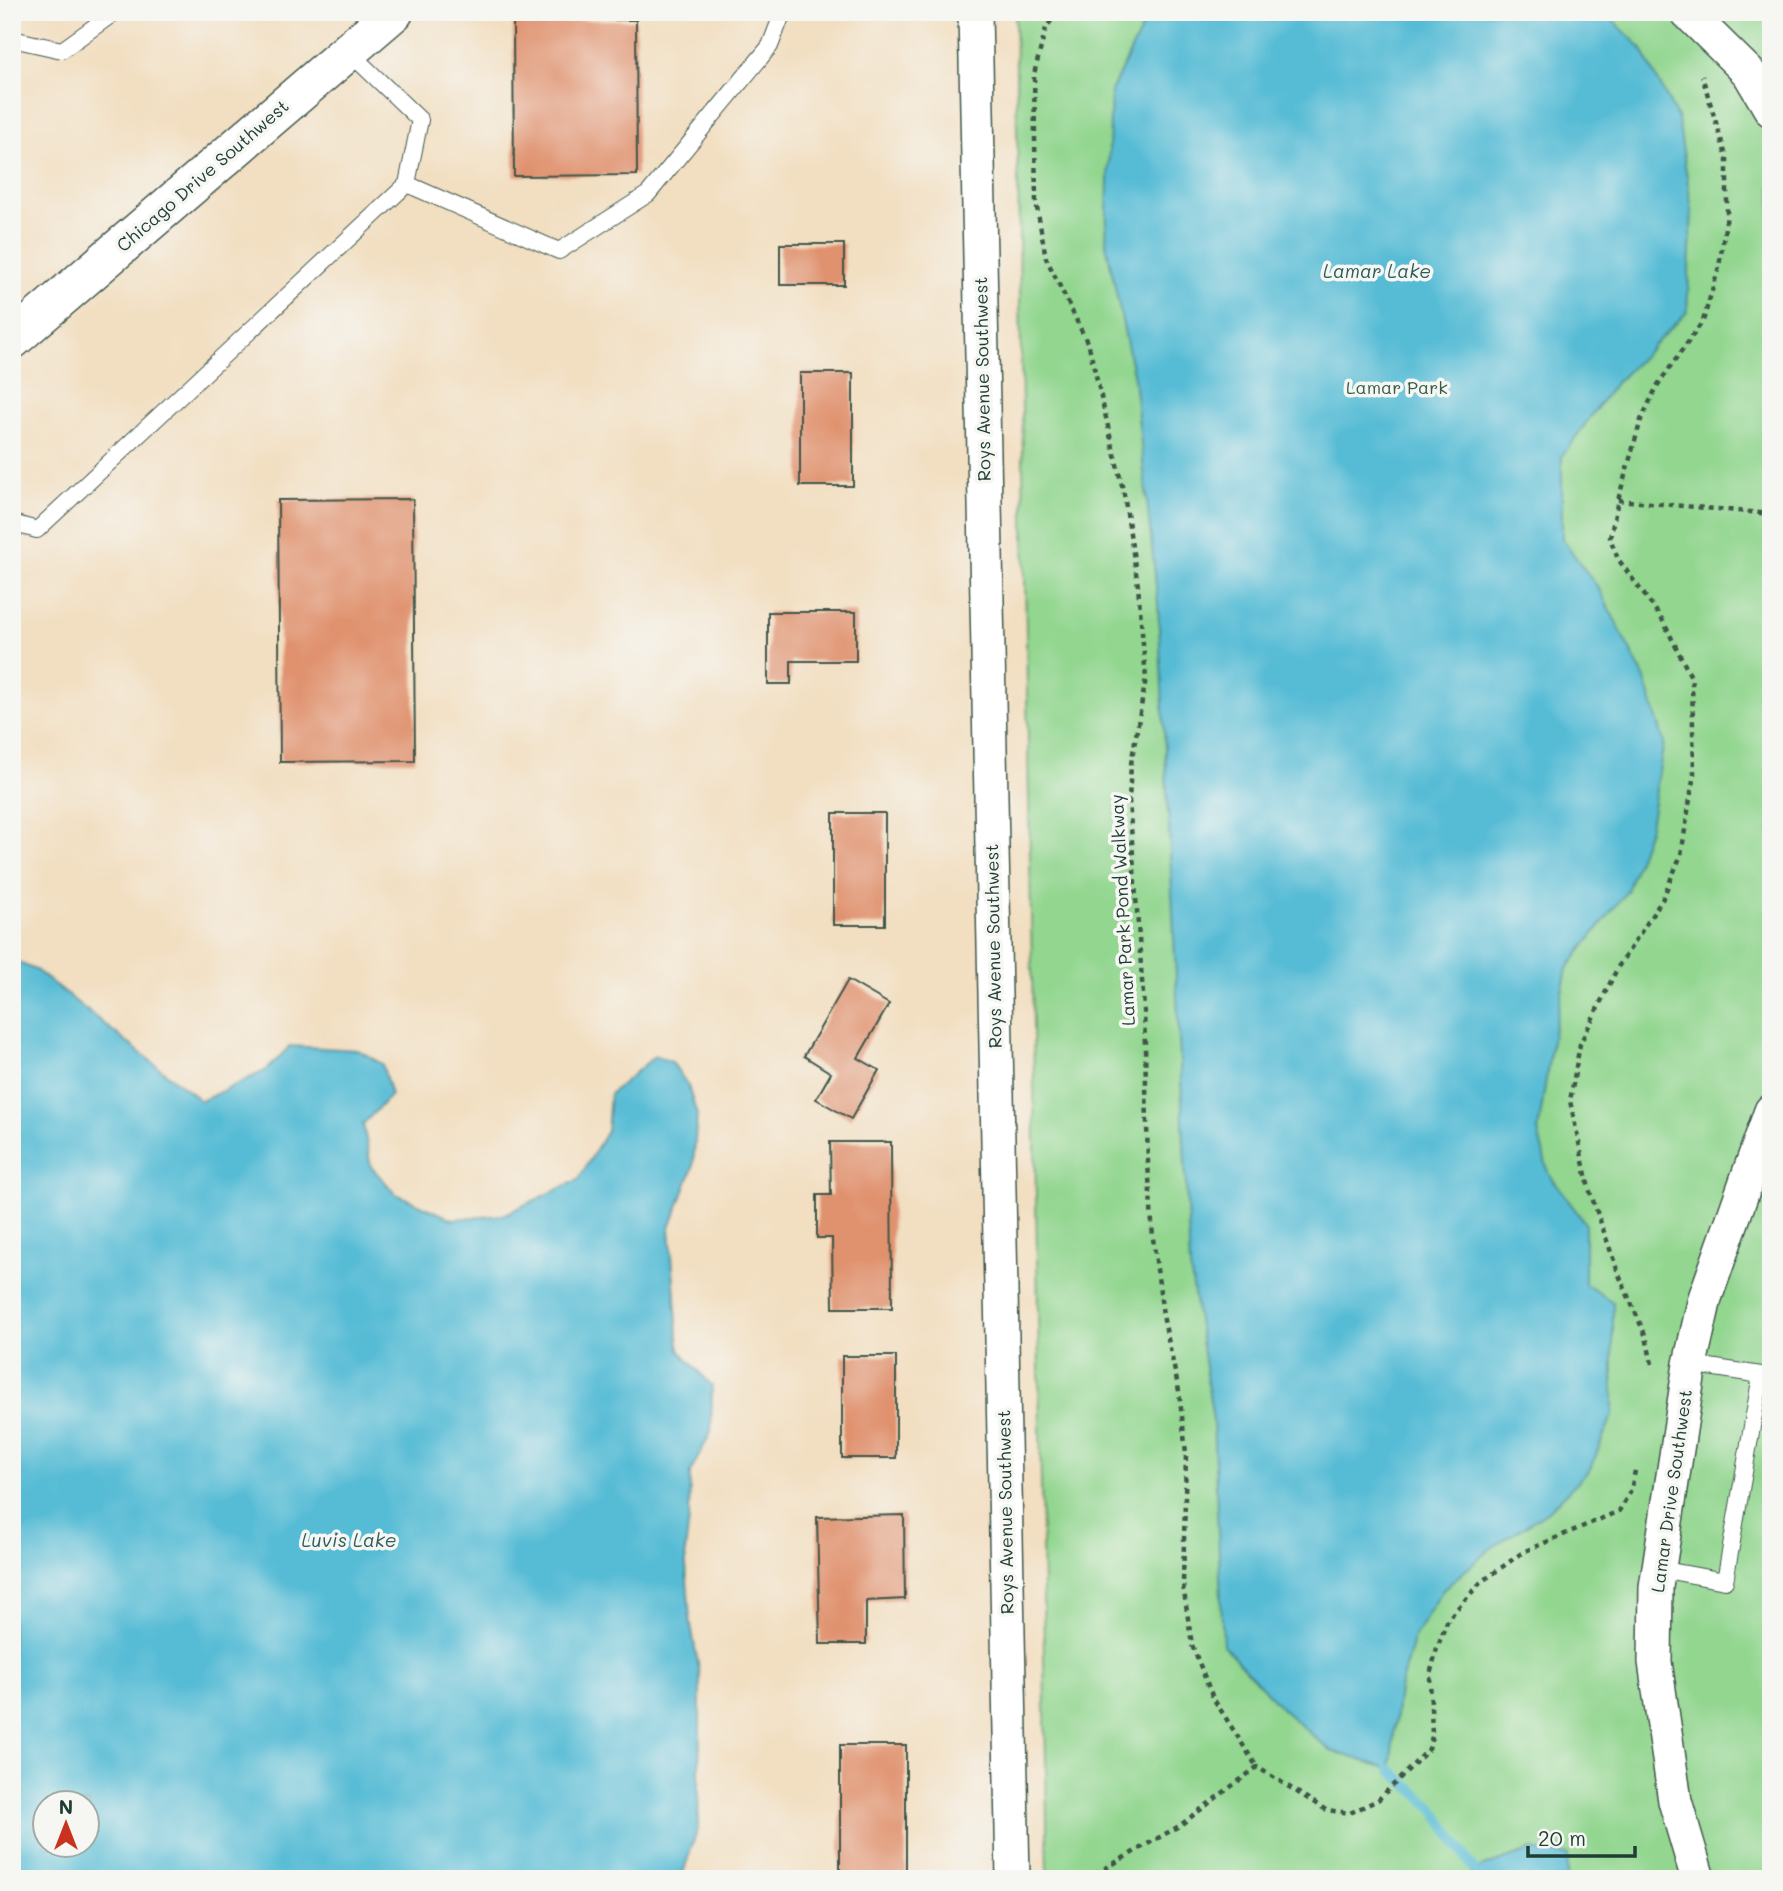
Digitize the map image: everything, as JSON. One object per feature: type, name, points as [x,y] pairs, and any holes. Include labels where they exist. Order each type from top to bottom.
[{"type":"main road","name":"Chicago Drive Southwest","points":[[12,340],[394,12]]},
{"type":"street","name":"Roys Avenue Southwest","points":[[975,12],[1013,1879]]},
{"type":"street","points":[[1687,12],[1749,73],[1771,110]]},
{"type":"street","name":"Lamar Drive Southwest","points":[[1698,1879],[1675,1801],[1655,1662],[1656,1587],[1690,1364],[1705,1298],[1771,1111]]},
{"type":"lane","points":[[12,38],[62,50],[115,12]]},
{"type":"lane","points":[[407,184],[559,251],[648,194],[770,46],[783,12]]},
{"type":"lane","points":[[12,523],[37,530],[407,184],[420,120],[348,51]]},
{"type":"lane","points":[[1659,1569],[1725,1581],[1761,1376],[1690,1364]]},
{"type":"path","name":"Lamar Park Pond Walkway","points":[[1057,12],[1046,29],[1034,74],[1036,202],[1046,258],[1088,346],[1124,494],[1138,586],[1146,678],[1131,764],[1129,800],[1144,1008],[1153,1238],[1163,1315],[1179,1391],[1186,1453],[1183,1585],[1192,1645],[1213,1698],[1256,1767],[1326,1810],[1350,1813],[1378,1800],[1429,1749],[1432,1736],[1430,1675],[1448,1619],[1480,1583],[1523,1552],[1619,1511],[1631,1490],[1637,1464]]},
{"type":"path","points":[[1652,1369],[1646,1337],[1619,1275],[1589,1189],[1570,1101],[1580,1044],[1618,967],[1662,900],[1681,855],[1694,774],[1692,679],[1662,620],[1618,559],[1610,538],[1641,420],[1657,386],[1703,321],[1719,267],[1727,215],[1727,159],[1701,74]]},
{"type":"path","points":[[1618,500],[1771,513]]},
{"type":"path","points":[[1087,1879],[1179,1826],[1256,1767]]},
{"type":"green space","name":"Lamar Park","points":[[1015,12],[1771,12],[1771,1879],[1048,1879]]},
{"type":"water","name":"Lamar Lake","points":[[1150,12],[1605,12],[1641,48],[1678,119],[1692,210],[1687,312],[1613,386],[1562,456],[1562,539],[1599,589],[1645,679],[1664,742],[1650,826],[1627,891],[1567,969],[1553,1034],[1538,1131],[1548,1173],[1585,1223],[1585,1284],[1613,1302],[1613,1414],[1590,1469],[1548,1511],[1490,1549],[1442,1591],[1414,1637],[1399,1689],[1390,1769],[1331,1751],[1283,1710],[1223,1645],[1213,1420],[1190,1267],[1158,604],[1134,378],[1106,244],[1111,91]]},
{"type":"water","name":"Luvis Lake","points":[[12,960],[36,970],[201,1101],[267,1070],[290,1046],[358,1050],[382,1064],[391,1095],[363,1124],[371,1167],[396,1194],[452,1219],[503,1215],[578,1180],[607,1131],[610,1094],[655,1056],[672,1062],[688,1086],[697,1115],[693,1167],[670,1228],[679,1350],[712,1386],[711,1432],[690,1473],[685,1552],[690,1619],[700,1675],[700,1730],[698,1828],[681,1879],[12,1879]]},
{"type":"water","points":[[1532,1850],[1568,1855],[1567,1879],[1468,1879],[1474,1870]]},
{"type":"building","points":[[513,20],[636,20],[637,175],[514,176]]},
{"type":"building","points":[[780,244],[844,244],[844,285],[780,285]]},
{"type":"building","points":[[800,373],[853,373],[853,486],[800,486]]},
{"type":"building","points":[[413,499],[415,761],[280,762],[278,500]]},
{"type":"building","points":[[768,612],[856,612],[856,661],[791,661],[791,684],[768,684]]},
{"type":"building","points":[[833,813],[885,813],[885,925],[833,925]]},
{"type":"building","points":[[848,980],[889,1004],[858,1058],[879,1070],[851,1119],[816,1099],[831,1073],[804,1056]]},
{"type":"building","points":[[830,1142],[891,1142],[892,1308],[833,1308],[832,1238],[817,1238],[817,1195],[831,1195]]},
{"type":"building","points":[[842,1356],[896,1356],[896,1458],[842,1458]]},
{"type":"building","points":[[904,1515],[905,1599],[866,1601],[866,1644],[820,1644],[817,1517]]},
{"type":"building","points":[[840,1745],[906,1745],[906,1879],[840,1879]]},
{"type":"waterway","points":[[1390,1769],[1434,1809],[1474,1870]]}]
